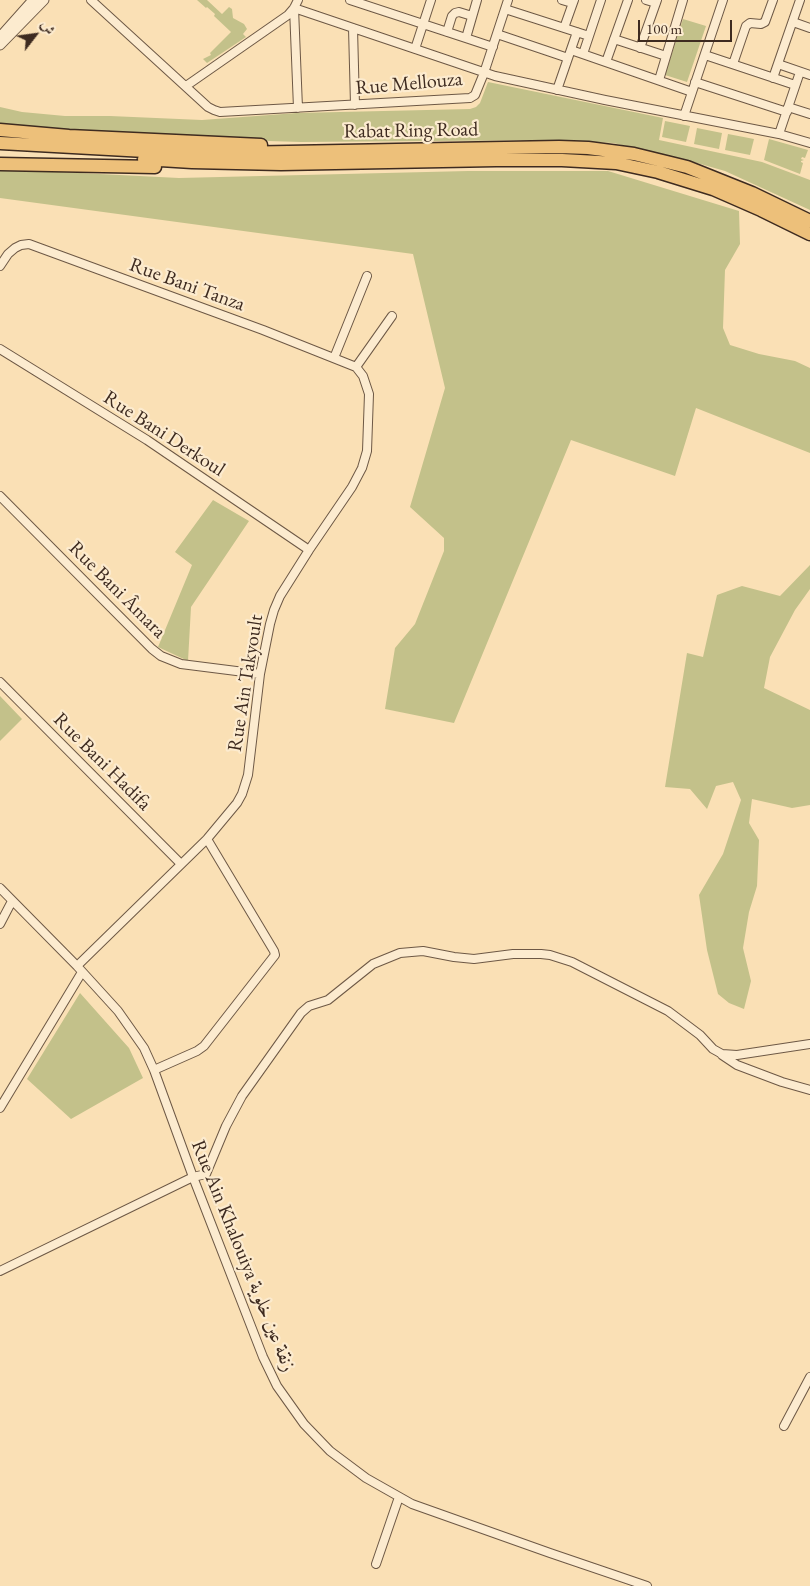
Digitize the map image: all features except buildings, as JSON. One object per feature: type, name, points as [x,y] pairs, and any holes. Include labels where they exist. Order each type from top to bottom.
[{"type":"highway","points":[[0,130],[180,142],[333,147],[358,151]]},
{"type":"highway","name":"Rabat Ring Road","points":[[0,143],[145,151],[234,153],[588,148],[634,154],[687,167],[716,178],[810,221]]},
{"type":"highway","name":"Rabat Ring Road","points":[[0,151],[192,162],[281,164],[562,160],[616,163],[658,172],[713,189],[810,234]]},
{"type":"highway","points":[[0,164],[157,168],[192,162]]},
{"type":"street","points":[[0,37],[34,0]]},
{"type":"street","points":[[0,45],[44,0]]},
{"type":"street","name":"Rue Mellouza","points":[[92,0],[208,107],[217,112],[468,99],[474,95],[484,72],[557,90],[779,134],[810,143]]},
{"type":"street","points":[[186,86],[288,15],[298,0]]},
{"type":"street","points":[[350,0],[493,46]]},
{"type":"street","points":[[415,49],[431,0]]},
{"type":"street","points":[[466,38],[478,0]]},
{"type":"street","points":[[294,8],[484,72],[508,0]]},
{"type":"street","points":[[562,0],[573,2],[564,28]]},
{"type":"street","points":[[582,54],[601,0]]},
{"type":"street","points":[[606,62],[628,0]]},
{"type":"street","points":[[640,48],[657,2],[646,0]]},
{"type":"street","points":[[658,80],[683,0]]},
{"type":"street","points":[[684,116],[723,0]]},
{"type":"street","points":[[733,64],[746,26],[750,23],[761,24],[764,22],[773,0]]},
{"type":"street","points":[[773,78],[800,0]]},
{"type":"street","points":[[294,8],[298,108]]},
{"type":"street","points":[[505,9],[589,36]]},
{"type":"street","points":[[447,32],[452,16],[455,13],[458,12],[472,16]]},
{"type":"street","points":[[793,22],[810,28]]},
{"type":"street","points":[[353,28],[355,105]]},
{"type":"street","points":[[557,90],[577,32]]},
{"type":"street","points":[[497,34],[569,54],[582,54],[692,92]]},
{"type":"street","points":[[614,39],[666,56]]},
{"type":"street","points":[[704,55],[795,85]]},
{"type":"street","points":[[778,64],[810,75]]},
{"type":"street","points":[[779,134],[800,72]]},
{"type":"street","points":[[696,82],[810,114]]},
{"type":"street","name":"Rue Bani Tanza","points":[[0,266],[8,254],[15,248],[29,244],[263,330],[356,367]]},
{"type":"street","points":[[334,358],[367,276]]},
{"type":"street","points":[[356,367],[392,316]]},
{"type":"street","name":"Rue Bani Derkoul","points":[[0,348],[147,440],[309,550]]},
{"type":"street","name":"Rue Ain Takyoult","points":[[0,1108],[80,969],[207,839],[237,803],[242,794],[248,775],[260,674],[274,610],[280,596],[309,550],[352,487],[362,468],[367,451],[369,394],[363,376],[356,367]]},
{"type":"street","name":"Rue Bani Âmara","points":[[0,496],[161,656],[181,664],[260,674]]},
{"type":"street","name":"Rue Bani Hadifa","points":[[0,682],[181,864]]},
{"type":"street","points":[[154,1070],[204,1046],[275,955],[207,839]]},
{"type":"street","name":"Rue Ain Khalouiya زنقة عين خلوية","points":[[0,888],[118,1010],[144,1048],[263,1357],[277,1386],[304,1424],[330,1451],[366,1478],[412,1504],[550,1554],[647,1586]]},
{"type":"street","points":[[0,924],[12,901]]},
{"type":"street","points":[[0,1271],[193,1177],[206,1174],[226,1126],[242,1096],[301,1013],[309,1006],[328,1000],[373,964],[405,952],[423,951],[474,959],[513,954],[541,954],[560,958],[643,997],[668,1011],[700,1035],[713,1049],[737,1065],[782,1082],[810,1090]]},
{"type":"street","points":[[722,1054],[737,1055],[810,1044]]},
{"type":"street","points":[[784,1426],[810,1377]]},
{"type":"street","points":[[376,1564],[399,1497]]},
{"type":"shaded area","points":[[197,0],[207,0],[222,14],[229,7],[232,9],[233,18],[244,24],[247,29],[243,34],[246,37],[207,63],[203,59],[211,55],[210,53],[231,32],[214,16],[215,14]]},
{"type":"shaded area","points":[[683,19],[706,26],[687,82],[665,75]]},
{"type":"shaded area","points":[[488,82],[663,118],[659,140],[762,162],[810,180],[810,210],[725,171],[613,143],[557,140],[301,142],[204,139],[0,125],[0,107],[22,112],[65,116],[202,120],[297,113],[470,109],[480,103]]},
{"type":"shaded area","points":[[665,121],[690,126],[686,142],[662,137]]},
{"type":"shaded area","points":[[697,128],[722,133],[719,149],[694,144]]},
{"type":"shaded area","points":[[728,134],[754,139],[750,155],[725,150]]},
{"type":"shaded area","points":[[769,139],[808,150],[805,158],[802,157],[801,159],[804,160],[801,161],[803,163],[800,174],[764,160]]},
{"type":"shaded area","points":[[0,169],[179,178],[468,171],[608,171],[739,211],[740,244],[725,270],[723,328],[730,345],[759,354],[795,361],[810,368],[810,453],[696,408],[675,476],[571,440],[454,723],[385,709],[395,648],[415,624],[444,551],[444,538],[410,507],[445,388],[413,254],[0,198]]},
{"type":"shaded area","points":[[213,500],[249,521],[191,607],[188,661],[158,647],[192,565],[175,552]]},
{"type":"shaded area","points":[[810,565],[810,589],[795,610],[770,657],[764,688],[810,710],[810,805],[792,808],[752,799],[749,823],[759,840],[757,886],[749,912],[743,948],[751,981],[744,1009],[729,1003],[718,994],[707,950],[699,895],[723,854],[741,800],[733,782],[716,786],[707,809],[690,789],[665,787],[687,653],[703,657],[717,595],[742,586],[780,596]]},
{"type":"shaded area","points":[[0,696],[22,719],[0,741]]},
{"type":"shaded area","points":[[80,993],[129,1048],[143,1078],[71,1119],[27,1079]]}]
